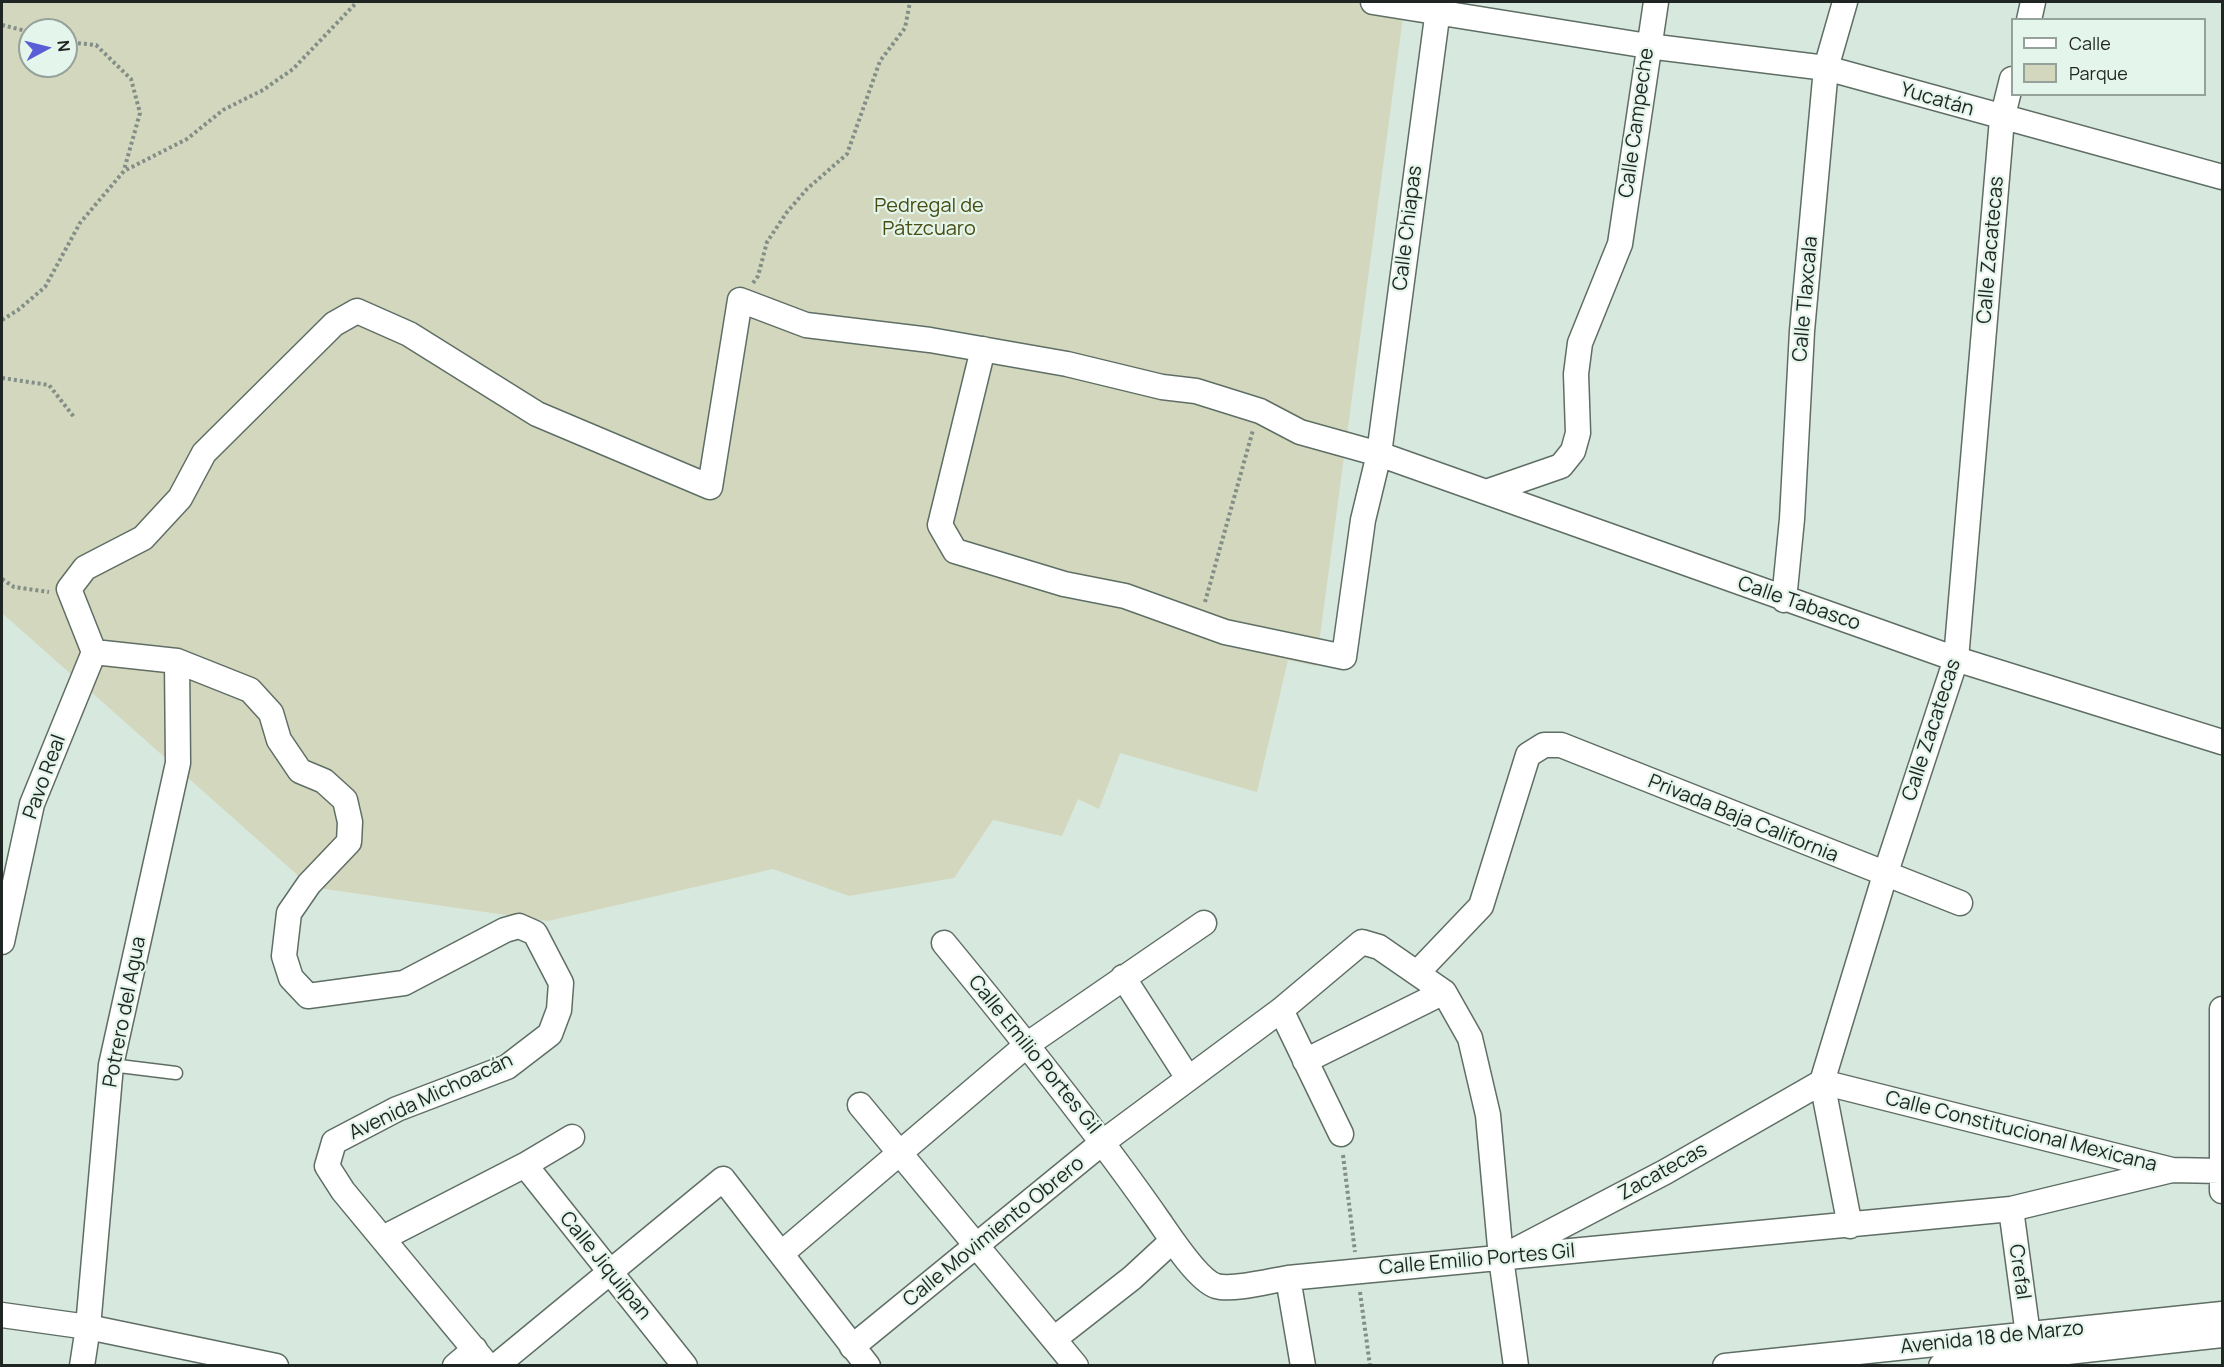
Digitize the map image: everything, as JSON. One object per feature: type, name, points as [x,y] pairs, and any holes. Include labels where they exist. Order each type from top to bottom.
[{"type":"street","name":"Yucatán","points":[[1373,2],[1437,7],[1648,46],[1826,68],[2002,119],[2223,177]]},
{"type":"street","name":"Calle Campeche","points":[[1486,492],[1561,466],[1573,451],[1578,433],[1576,374],[1580,343],[1620,244],[1656,2]]},
{"type":"street","name":"Calle Tlaxcala","points":[[1784,600],[1792,519],[1802,331],[1826,68],[1845,2]]},
{"type":"street","points":[[2029,18],[2033,2]]},
{"type":"street","name":"Calle Chiapas","points":[[1200,620],[1225,632],[1344,657],[1361,529],[1379,454],[1437,7]]},
{"type":"street","name":"Calle Zacatecas","points":[[1850,1226],[1822,1082],[1885,875],[1956,659],[2002,119],[2011,85]]},
{"type":"street","name":"Calle Tabasco","points":[[740,300],[806,325],[983,349],[1067,364],[1162,387],[1196,392],[1260,411],[1300,432],[1379,454],[1784,600],[1956,659],[2222,738]]},
{"type":"street","points":[[177,661],[94,652],[69,589],[86,568],[143,538],[180,498],[204,453],[334,324],[357,311],[409,334],[537,414],[710,487],[740,300]]},
{"type":"street","points":[[983,349],[940,525],[955,551],[1064,584],[1125,596],[1200,620]]},
{"type":"street","name":"Pavo Real","points":[[2,942],[32,804],[94,652]]},
{"type":"street","name":"Avenida Michoacán","points":[[177,661],[250,690],[271,713],[279,740],[300,771],[324,781],[345,800],[350,822],[349,842],[309,884],[289,913],[284,956],[291,978],[308,996],[404,984],[505,930],[519,926],[535,933],[561,983],[559,1010],[550,1034],[507,1066],[397,1109],[334,1142],[327,1166],[343,1191],[482,1357]]},
{"type":"street","name":"Potrero del Agua","points":[[82,1365],[88,1327],[111,1065],[178,763],[177,661]]},
{"type":"street","name":"Privada Baja California","points":[[1418,972],[1481,906],[1528,755],[1544,745],[1561,745],[1960,903]]},
{"type":"street","points":[[782,1252],[901,1154],[1028,1044],[1204,923]]},
{"type":"street","name":"Calle Movimiento Obrero","points":[[852,1347],[1103,1142],[1281,1010],[1362,942],[1379,947],[1418,972]]},
{"type":"street","name":"Calle Emilio Portes Gil","points":[[944,943],[1028,1044],[1103,1142],[1172,1241],[1204,1278],[1214,1286],[1228,1287],[1288,1278],[2011,1209],[2172,1170]]},
{"type":"street","points":[[1418,972],[1444,992],[1470,1038],[1488,1115],[1501,1258],[1516,1365]]},
{"type":"street","points":[[1123,977],[1188,1078]]},
{"type":"street","points":[[1305,1061],[1444,992]]},
{"type":"street","points":[[2222,1181],[2223,1009]]},
{"type":"street","points":[[1281,1010],[1341,1134]]},
{"type":"street","name":"Calle Constitucional Mexicana","points":[[1822,1082],[2222,1181]]},
{"type":"street","name":"Zacatecas","points":[[1501,1258],[1665,1172],[1822,1082]]},
{"type":"street","points":[[860,1105],[1076,1365]]},
{"type":"street","points":[[383,1238],[525,1165],[572,1137]]},
{"type":"street","name":"Calle Jiquilpan","points":[[525,1165],[685,1365]]},
{"type":"street","points":[[495,1365],[723,1179],[868,1365]]},
{"type":"street","name":"Crefal","points":[[2011,1209],[2028,1335]]},
{"type":"street","points":[[1054,1339],[1132,1278],[1172,1241]]},
{"type":"street","points":[[1288,1278],[1303,1365]]},
{"type":"street","points":[[2,1314],[88,1327],[271,1365]]},
{"type":"street","name":"Avenida 18 de Marzo","points":[[1725,1365],[2223,1314]]},
{"type":"street","name":"Avenida 18 de Marzo","points":[[1941,1365],[2086,1357],[2223,1335]]},
{"type":"street","points":[[456,1365],[482,1357]]},
{"type":"lane","points":[[111,1065],[176,1073]]},
{"type":"path","points":[[2,320],[18,310],[45,287],[80,223],[124,171],[187,140],[222,110],[263,90],[293,69],[357,2]]},
{"type":"path","points":[[740,300],[758,276],[767,242],[787,213],[807,189],[847,154],[880,62],[905,28],[910,2]]},
{"type":"path","points":[[2,25],[18,29]]},
{"type":"path","points":[[78,43],[96,45],[131,79],[140,113],[124,171]]},
{"type":"path","points":[[2,378],[50,386],[74,417]]},
{"type":"path","points":[[1200,620],[1249,442],[1260,411]]},
{"type":"path","points":[[2,579],[14,587],[44,593],[69,589]]},
{"type":"green space","name":"Pedregal de Pátzcuaro","points":[[2,2],[1405,2],[1316,666],[1288,660],[1257,792],[1120,753],[1099,809],[1078,799],[1062,836],[993,820],[954,878],[849,896],[773,869],[548,921],[311,887],[2,613]]}]
